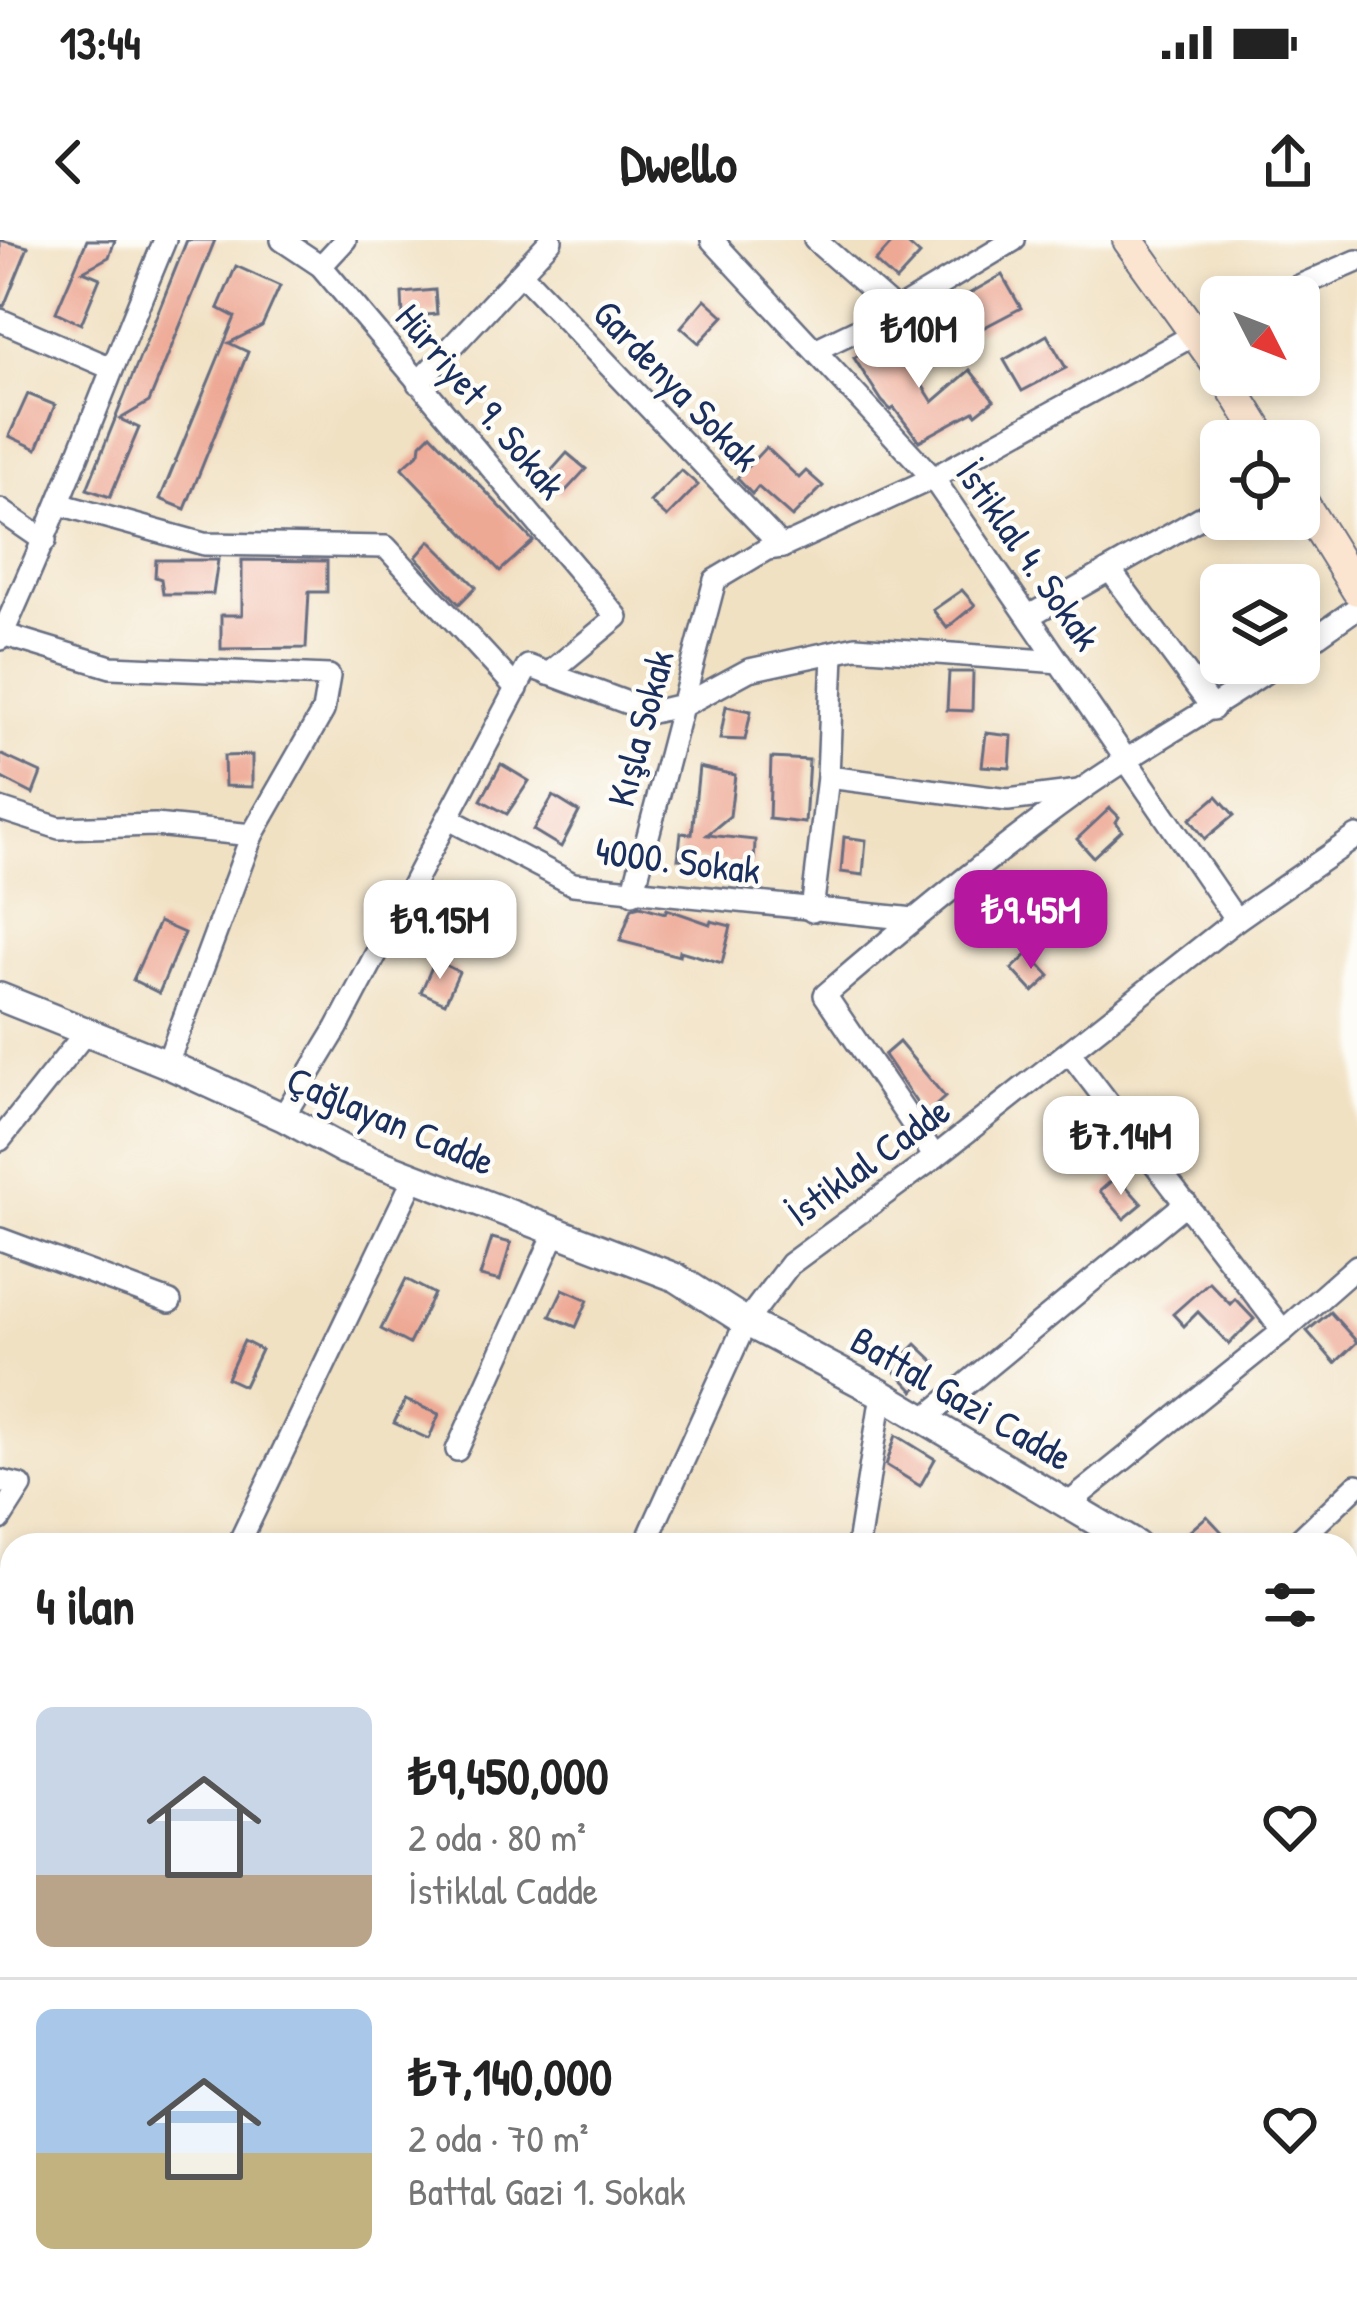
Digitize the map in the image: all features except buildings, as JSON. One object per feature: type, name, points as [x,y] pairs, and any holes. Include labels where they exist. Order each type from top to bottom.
[{"type":"main road","points":[[1128,240],[1200,316]]},
{"type":"main road","points":[[1320,530],[1357,590]]},
{"type":"street","points":[[165,240],[45,541],[1,636],[111,668],[329,676],[323,711],[252,835],[167,1064]]},
{"type":"street","name":"Hürriyet 9. Sokak","points":[[282,240],[321,266],[617,617],[548,674]]},
{"type":"street","points":[[321,266],[345,240]]},
{"type":"street","points":[[418,382],[551,240]]},
{"type":"street","name":"İstiklal 4. Sokak","points":[[712,240],[738,249],[815,350],[933,478],[1236,920]]},
{"type":"street","points":[[815,240],[896,311]]},
{"type":"street","points":[[815,350],[896,311],[1014,240]]},
{"type":"street","points":[[1320,277],[1357,261]]},
{"type":"street","name":"Gardenya Sokak","points":[[520,273],[782,547]]},
{"type":"street","points":[[0,320],[111,368]]},
{"type":"street","points":[[782,547],[933,478],[1200,331]]},
{"type":"street","points":[[59,504],[204,544],[386,547],[517,689]]},
{"type":"street","points":[[0,510],[45,541]]},
{"type":"street","points":[[1029,616],[1200,518]]},
{"type":"street","name":"Kışla Sokak","points":[[633,893],[716,580],[767,549],[782,547]]},
{"type":"street","points":[[1110,570],[1214,710]]},
{"type":"street","points":[[1320,634],[1357,608]]},
{"type":"street","points":[[283,1117],[337,1028],[529,666],[652,712],[686,704],[749,670],[856,647],[1060,662]]},
{"type":"street","points":[[812,910],[828,777],[833,654]]},
{"type":"street","points":[[935,1157],[825,995],[914,919],[1080,791],[1250,684]]},
{"type":"street","points":[[828,777],[1008,800],[1080,791]]},
{"type":"street","points":[[0,809],[59,828],[155,825],[252,835]]},
{"type":"street","name":"4000. Sokak","points":[[449,819],[573,884],[914,919]]},
{"type":"street","name":"İstiklal Cadde","points":[[652,1533],[746,1322],[790,1264],[1070,1053],[1236,920],[1357,836]]},
{"type":"street","name":"Çağlayan Cadde","points":[[0,998],[167,1064],[344,1150],[677,1278],[746,1322]]},
{"type":"street","points":[[0,1140],[85,1033]]},
{"type":"street","points":[[1070,1053],[1283,1331]]},
{"type":"street","points":[[244,1533],[415,1176]]},
{"type":"street","points":[[924,1419],[1186,1203]]},
{"type":"street","points":[[457,1450],[556,1231]]},
{"type":"street","points":[[0,1239],[170,1302]]},
{"type":"street","points":[[1068,1504],[1357,1266]]},
{"type":"street","name":"Battal Gazi Cadde","points":[[746,1322],[882,1394],[1116,1533]]},
{"type":"street","points":[[860,1533],[882,1394]]},
{"type":"street","points":[[0,1519],[10,1484]]},
{"type":"street","points":[[1307,1533],[1357,1485]]}]
